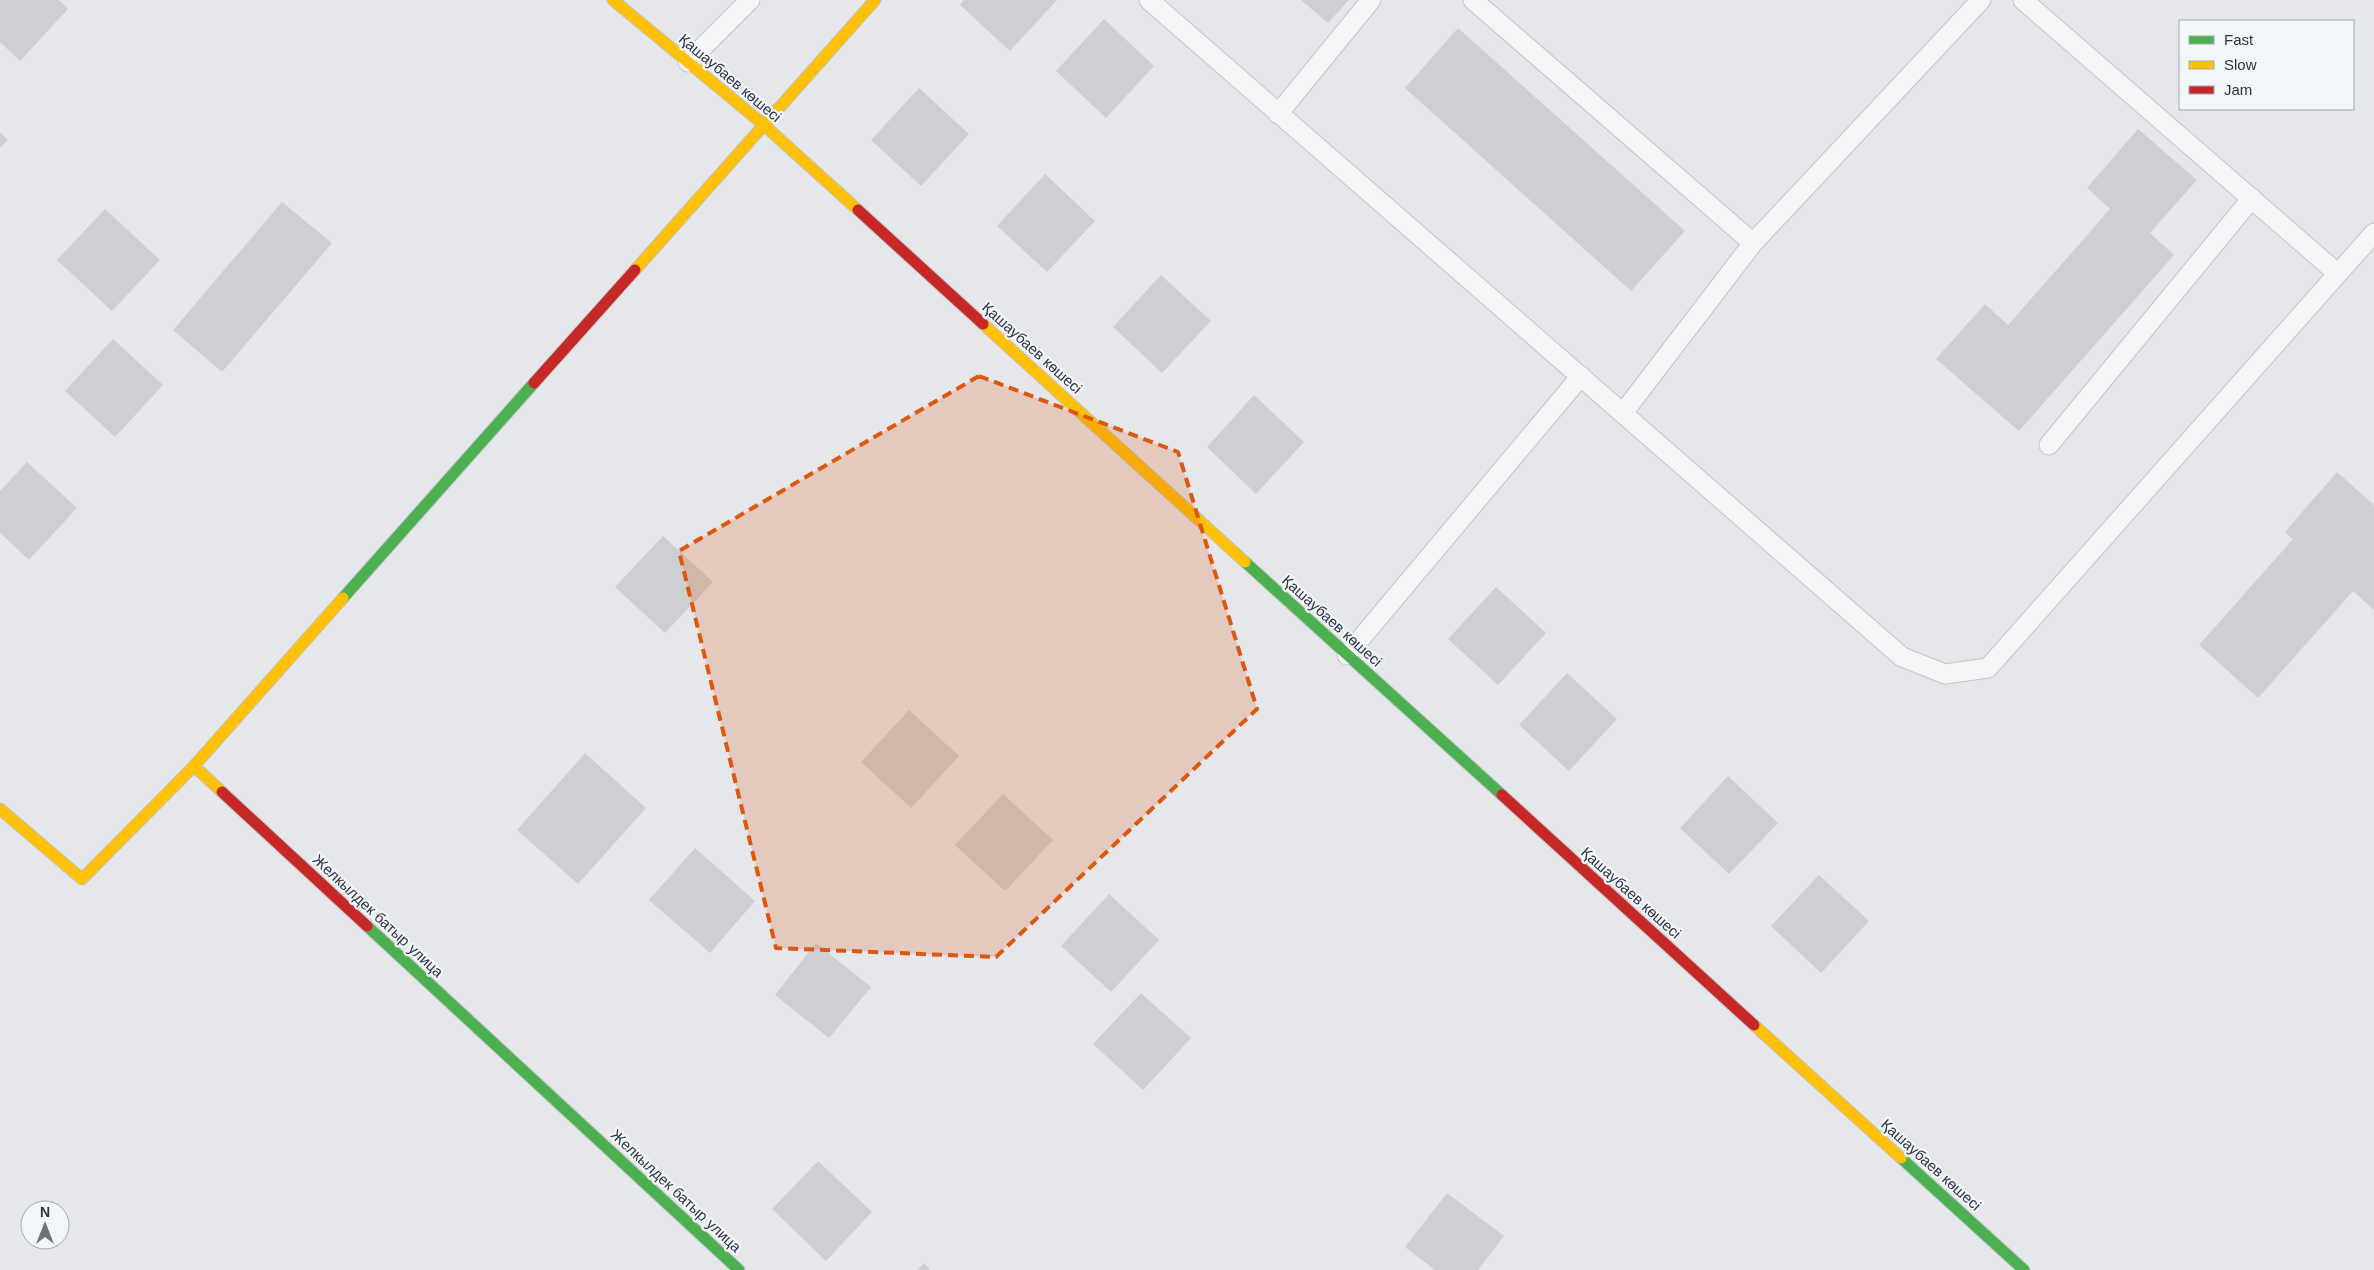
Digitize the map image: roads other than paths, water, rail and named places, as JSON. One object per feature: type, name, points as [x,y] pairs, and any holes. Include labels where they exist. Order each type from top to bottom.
[{"type":"street","name":"Қашаубаев көшесі","points":[[614,0],[764,125],[2024,1270]]},
{"type":"street","points":[[0,809],[82,880],[194,766],[875,0]]},
{"type":"street","name":"Желкылдек батыр улица","points":[[194,766],[739,1270]]},
{"type":"lane","points":[[688,62],[750,0]]},
{"type":"lane","points":[[1149,0],[1902,657],[1946,674],[1988,668],[2374,233]]},
{"type":"lane","points":[[1278,114],[1371,0]]},
{"type":"lane","points":[[1473,0],[1753,243]]},
{"type":"lane","points":[[1623,413],[1753,243],[1981,0]]},
{"type":"lane","points":[[2023,0],[2338,273]]},
{"type":"lane","points":[[2049,444],[2252,198]]},
{"type":"lane","points":[[1347,655],[1581,376]]}]
